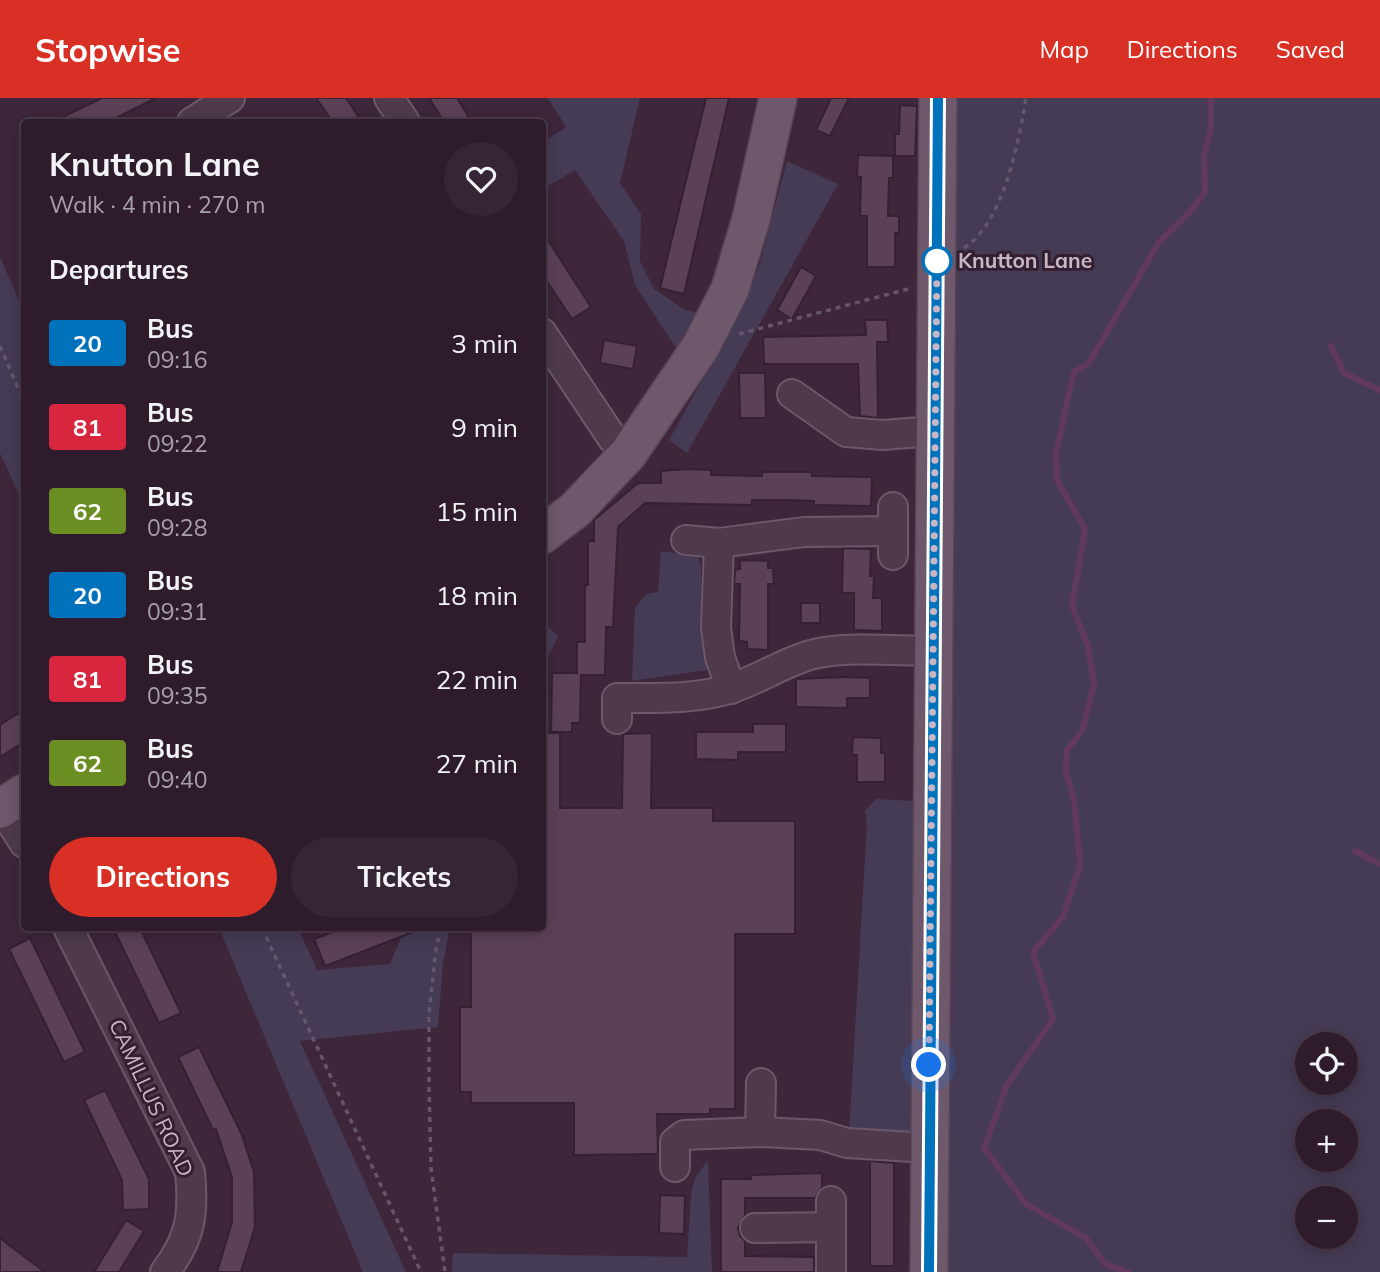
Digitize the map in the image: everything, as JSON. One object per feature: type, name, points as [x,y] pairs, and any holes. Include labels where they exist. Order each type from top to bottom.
[{"type":"main road","points":[[546,532],[575,510],[628,454],[701,346],[730,289],[751,219],[778,98]]},
{"type":"main road","points":[[929,1272],[938,98]]},
{"type":"street","points":[[197,119],[230,98]]},
{"type":"street","points":[[389,98],[403,119]]},
{"type":"street","points":[[546,338],[612,439],[628,454]]},
{"type":"street","points":[[792,394],[846,432],[883,435],[934,431]]},
{"type":"street","points":[[687,540],[719,543],[804,532],[893,531]]},
{"type":"street","points":[[719,543],[716,628],[720,657],[731,689]]},
{"type":"street","points":[[617,719],[617,698],[692,696],[731,689],[816,654],[932,651]]},
{"type":"street","points":[[9,803],[21,835]]},
{"type":"street","name":"CAMILLUS ROAD","points":[[70,931],[190,1172],[193,1203],[189,1231],[178,1255],[165,1272]]},
{"type":"street","points":[[760,1132],[761,1083]]},
{"type":"street","points":[[675,1167],[676,1142],[684,1135],[760,1132],[820,1135],[847,1143],[929,1147]]},
{"type":"street","points":[[755,1227],[831,1214],[831,1272]]},
{"type":"path","points":[[701,346],[920,286],[958,251],[974,242],[990,219],[1006,181],[1023,120],[1026,98]]},
{"type":"path","points":[[0,346],[21,395]]},
{"type":"path","points":[[263,931],[421,1272]]},
{"type":"path","points":[[440,931],[429,1013],[429,1086],[431,1168],[444,1272]]},
{"type":"shaded area","points":[[548,98],[640,98],[620,183],[641,214],[640,261],[654,289],[685,310],[698,313],[676,348],[635,285],[624,241],[575,170],[546,187],[546,140],[566,127]]},
{"type":"shaded area","points":[[956,98],[1380,98],[1380,1272],[945,1272],[957,242]]},
{"type":"shaded area","points":[[787,161],[838,184],[687,453],[669,440],[742,308],[759,266]]},
{"type":"shaded area","points":[[0,257],[21,305],[21,499],[0,453]]},
{"type":"shaded area","points":[[661,551],[697,557],[701,564],[702,638],[707,670],[632,681],[635,608],[646,594],[658,592]]},
{"type":"shaded area","points":[[546,625],[558,636],[546,662]]},
{"type":"shaded area","points":[[876,799],[914,801],[918,950],[914,1137],[849,1133],[867,823],[865,811]]},
{"type":"shaded area","points":[[220,931],[299,931],[317,970],[390,964],[404,931],[449,931],[443,963],[438,1027],[300,1041],[406,1272],[363,1272]]},
{"type":"shaded area","points":[[708,1160],[712,1272],[452,1272],[453,1253],[687,1257],[691,1195],[695,1178]]},
{"type":"building","points":[[102,98],[156,98],[114,119],[58,119]]},
{"type":"building","points":[[316,98],[346,98],[360,119],[331,119]]},
{"type":"building","points":[[429,98],[457,98],[470,119],[442,119]]},
{"type":"building","points":[[706,98],[729,98],[684,294],[660,288]]},
{"type":"building","points":[[831,98],[849,98],[830,136],[816,130]]},
{"type":"building","points":[[900,105],[917,106],[915,156],[895,156],[895,134],[899,134]]},
{"type":"building","points":[[858,155],[893,156],[893,178],[889,178],[888,216],[899,216],[899,233],[895,233],[895,267],[867,267],[867,216],[860,216],[861,177],[857,177]]},
{"type":"building","points":[[546,237],[591,307],[572,319],[546,280]]},
{"type":"building","points":[[801,267],[816,276],[792,319],[777,310]]},
{"type":"building","points":[[865,320],[887,320],[888,342],[877,342],[878,418],[860,416],[858,364],[764,364],[763,337],[866,335]]},
{"type":"building","points":[[604,340],[637,346],[633,369],[600,363]]},
{"type":"building","points":[[739,373],[765,373],[766,418],[740,418]]},
{"type":"building","points":[[711,470],[711,475],[762,476],[762,472],[812,472],[812,476],[872,477],[871,506],[814,505],[814,501],[789,500],[752,500],[752,505],[645,503],[618,527],[613,627],[606,627],[605,675],[581,675],[580,723],[572,723],[572,732],[551,732],[552,673],[577,673],[577,642],[585,642],[588,541],[594,541],[594,520],[638,483],[661,483],[661,471]]},
{"type":"building","points":[[843,548],[871,549],[870,576],[874,576],[873,598],[882,598],[882,631],[854,630],[854,593],[842,593]]},
{"type":"building","points":[[740,560],[768,561],[768,568],[773,568],[774,584],[768,584],[768,650],[747,649],[747,642],[739,641],[740,584],[734,584],[735,570],[740,569]]},
{"type":"building","points":[[801,603],[820,603],[820,623],[801,623]]},
{"type":"building","points":[[870,678],[870,698],[847,698],[847,708],[796,707],[796,679]]},
{"type":"building","points":[[19,713],[21,717],[21,744],[0,757],[0,725]]},
{"type":"building","points":[[753,724],[786,724],[786,752],[738,752],[738,760],[696,759],[696,732],[753,732]]},
{"type":"building","points":[[546,733],[560,733],[560,808],[622,808],[623,734],[652,733],[651,808],[713,808],[713,821],[795,821],[795,934],[735,934],[735,1109],[710,1109],[710,1114],[657,1114],[658,1154],[574,1155],[574,1103],[471,1103],[471,1092],[460,1092],[460,1007],[471,1007],[471,931],[546,931]]},
{"type":"building","points":[[853,737],[881,738],[881,753],[885,753],[885,782],[857,782],[857,755],[852,755]]},
{"type":"building","points":[[114,931],[141,931],[181,1013],[159,1023]]},
{"type":"building","points":[[335,931],[416,931],[325,966],[314,939]]},
{"type":"building","points":[[30,938],[85,1052],[64,1062],[9,949]]},
{"type":"building","points":[[199,1047],[242,1135],[254,1172],[255,1227],[241,1272],[217,1272],[232,1222],[232,1177],[216,1129],[213,1130],[178,1057]]},
{"type":"building","points":[[105,1090],[149,1179],[149,1209],[123,1210],[122,1180],[84,1100]]},
{"type":"building","points":[[870,1161],[894,1163],[894,1266],[870,1266]]},
{"type":"building","points":[[822,1173],[822,1187],[815,1198],[745,1198],[745,1215],[738,1228],[745,1241],[745,1256],[814,1257],[814,1272],[721,1272],[721,1179],[751,1179],[751,1175]]},
{"type":"building","points":[[660,1195],[685,1196],[684,1234],[659,1233]]},
{"type":"building","points":[[126,1220],[144,1231],[119,1272],[94,1272]]},
{"type":"building","points":[[0,1238],[14,1249],[45,1272],[0,1272]]},
{"type":"waterway","points":[[1128,1272],[1105,1264],[1086,1238],[1026,1204],[984,1148],[1007,1085],[1053,1019],[1033,952],[1063,917],[1080,865],[1074,799],[1066,772],[1067,750],[1082,731],[1094,685],[1088,646],[1072,605],[1085,529],[1057,480],[1056,453],[1074,372],[1089,363],[1159,242],[1189,213],[1205,192],[1204,155],[1211,130],[1211,98]]},
{"type":"waterway","points":[[1331,346],[1344,373],[1380,390]]},
{"type":"waterway","points":[[1355,851],[1380,864]]},
{"type":"bus line","name":"20","points":[[929,1272],[938,98]]},
{"type":"place","name":"Knutton Lane","points":[[937,261]]},
{"type":"route","points":[[929,1065],[937,253],[937,261]]}]
